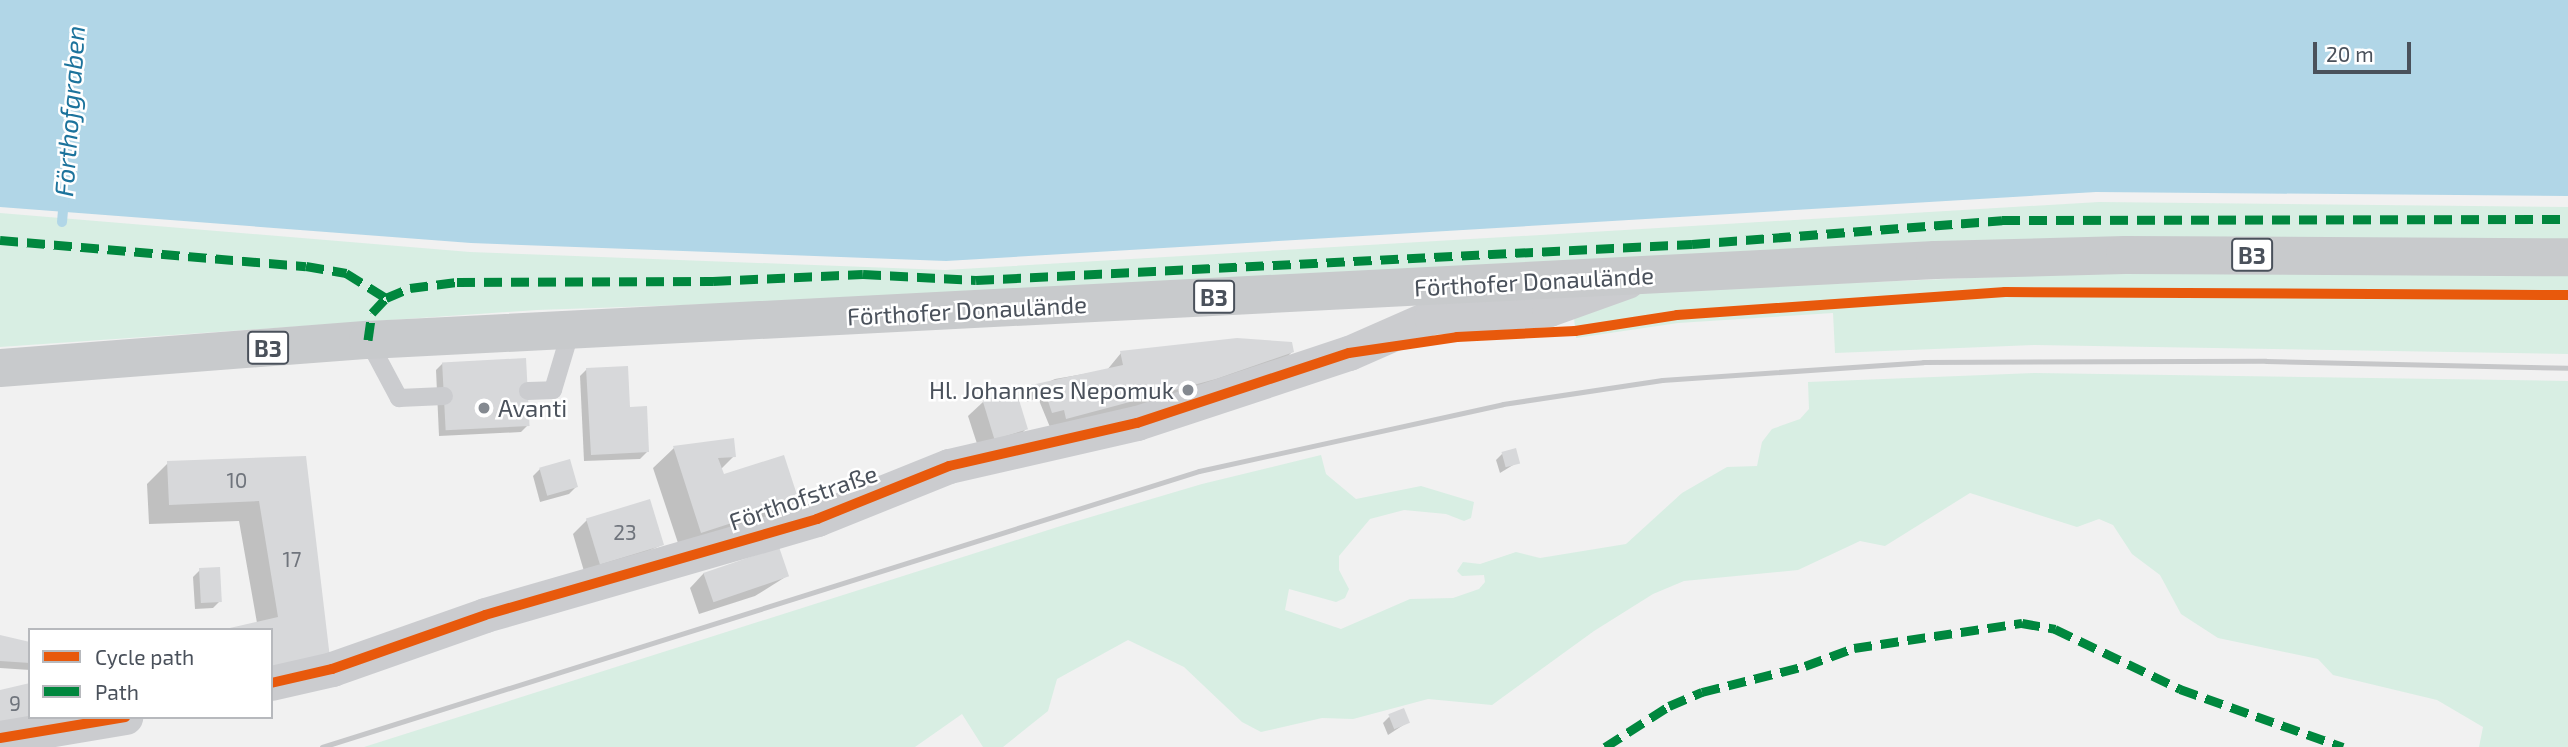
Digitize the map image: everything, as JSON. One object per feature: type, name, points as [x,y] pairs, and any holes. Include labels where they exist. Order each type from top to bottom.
[{"type":"main road","name":"Förthofer Donaulände","points":[[0,368],[368,340],[1935,260],[2125,255],[2568,257]]},
{"type":"street","name":"Förthofstraße","points":[[273,683],[332,668],[485,615],[817,519],[949,466],[1137,423],[1349,352],[1431,317],[1549,309],[1644,276]]},
{"type":"street","points":[[0,738],[113,719]]},
{"type":"lane","points":[[527,391],[553,390],[571,330]]},
{"type":"lane","points":[[368,340],[399,398],[443,396]]},
{"type":"green space","points":[[2099,202],[2568,207],[2568,241],[537,310],[0,347],[0,213],[470,252],[945,270]]},
{"type":"green space","points":[[2124,272],[2568,274],[2568,354],[2034,345],[1835,353],[1833,313],[1678,323],[1576,338],[1574,318],[1648,291]]},
{"type":"green space","points":[[2035,373],[2568,381],[2568,747],[2479,747],[2483,727],[2437,700],[2333,675],[2318,659],[2218,638],[2181,614],[2160,575],[2132,554],[2113,525],[2099,519],[2077,527],[1970,493],[1885,546],[1860,541],[1798,570],[1684,581],[1653,594],[1594,631],[1492,705],[1428,699],[1353,719],[1322,718],[1261,732],[1242,722],[1184,667],[1128,640],[1057,679],[1048,711],[1003,747],[983,747],[962,714],[915,747],[364,747],[1067,524],[1202,484],[1321,455],[1326,474],[1356,499],[1421,486],[1474,502],[1471,518],[1464,521],[1446,514],[1404,510],[1370,519],[1339,556],[1339,570],[1349,589],[1345,598],[1336,602],[1289,589],[1285,610],[1341,629],[1410,599],[1453,598],[1479,589],[1485,582],[1484,575],[1462,576],[1457,571],[1463,562],[1480,564],[1516,552],[1540,558],[1626,544],[1682,493],[1727,467],[1757,466],[1762,442],[1772,429],[1800,419],[1809,409],[1808,382]]},
{"type":"water","points":[[0,0],[2568,0],[2568,196],[2096,192],[946,261],[471,243],[0,207]]},
{"type":"building","points":[[1237,338],[1292,342],[1294,352],[1216,379],[1066,419],[1064,410],[1052,413],[1045,392],[1034,396],[1031,385],[1123,365],[1120,351]]},
{"type":"building","points":[[526,358],[530,426],[446,430],[442,362]]},
{"type":"building","points":[[628,366],[630,407],[647,406],[649,452],[591,455],[586,368]]},
{"type":"building","points":[[1016,390],[1028,429],[995,439],[983,400]]},
{"type":"building","points":[[734,438],[736,457],[718,458],[724,474],[784,455],[799,501],[701,533],[673,446]]},
{"type":"building","points":[[1516,448],[1520,463],[1506,467],[1502,452]]},
{"type":"building","points":[[306,456],[330,658],[273,669],[273,628],[230,628],[278,617],[259,501],[169,505],[167,461]]},
{"type":"building","points":[[570,459],[578,487],[547,496],[539,468]]},
{"type":"building","points":[[650,499],[664,545],[600,564],[586,519]]},
{"type":"building","points":[[779,547],[789,576],[713,602],[703,573]]},
{"type":"building","points":[[220,567],[222,602],[201,603],[199,568]]},
{"type":"building","points":[[0,635],[28,642],[28,663],[0,661]]},
{"type":"building","points":[[28,683],[28,717],[0,722],[0,690]]},
{"type":"building","points":[[1404,708],[1410,723],[1394,729],[1388,714]]},
{"type":"waterway","name":"Förthofgraben","points":[[62,222],[64,198]]},
{"type":"railway","points":[[322,747],[1199,471],[1503,404],[1662,380],[1923,362],[2266,361],[2568,368]]},
{"type":"marked path","points":[[368,340],[372,313],[386,298],[410,288],[457,282],[713,281],[863,274],[976,280],[1692,244],[2002,220],[2568,219]]},
{"type":"marked path","points":[[0,240],[306,266],[346,273],[386,298]]},
{"type":"marked path","points":[[1605,747],[1669,706],[1702,692],[1805,666],[1854,648],[2022,623],[2055,629],[2180,689],[2343,747]]},
{"type":"cycle path","points":[[273,683],[332,669],[485,615],[817,519],[949,466],[1137,423],[1349,353],[1457,337],[1575,331],[1677,315],[2005,292],[2568,295]]},
{"type":"cycle path","points":[[0,738],[113,719]]},
{"type":"place","name":"Hl. Johannes Nepomuk","points":[[1188,390]]},
{"type":"place","name":"Avanti","points":[[484,408]]}]
